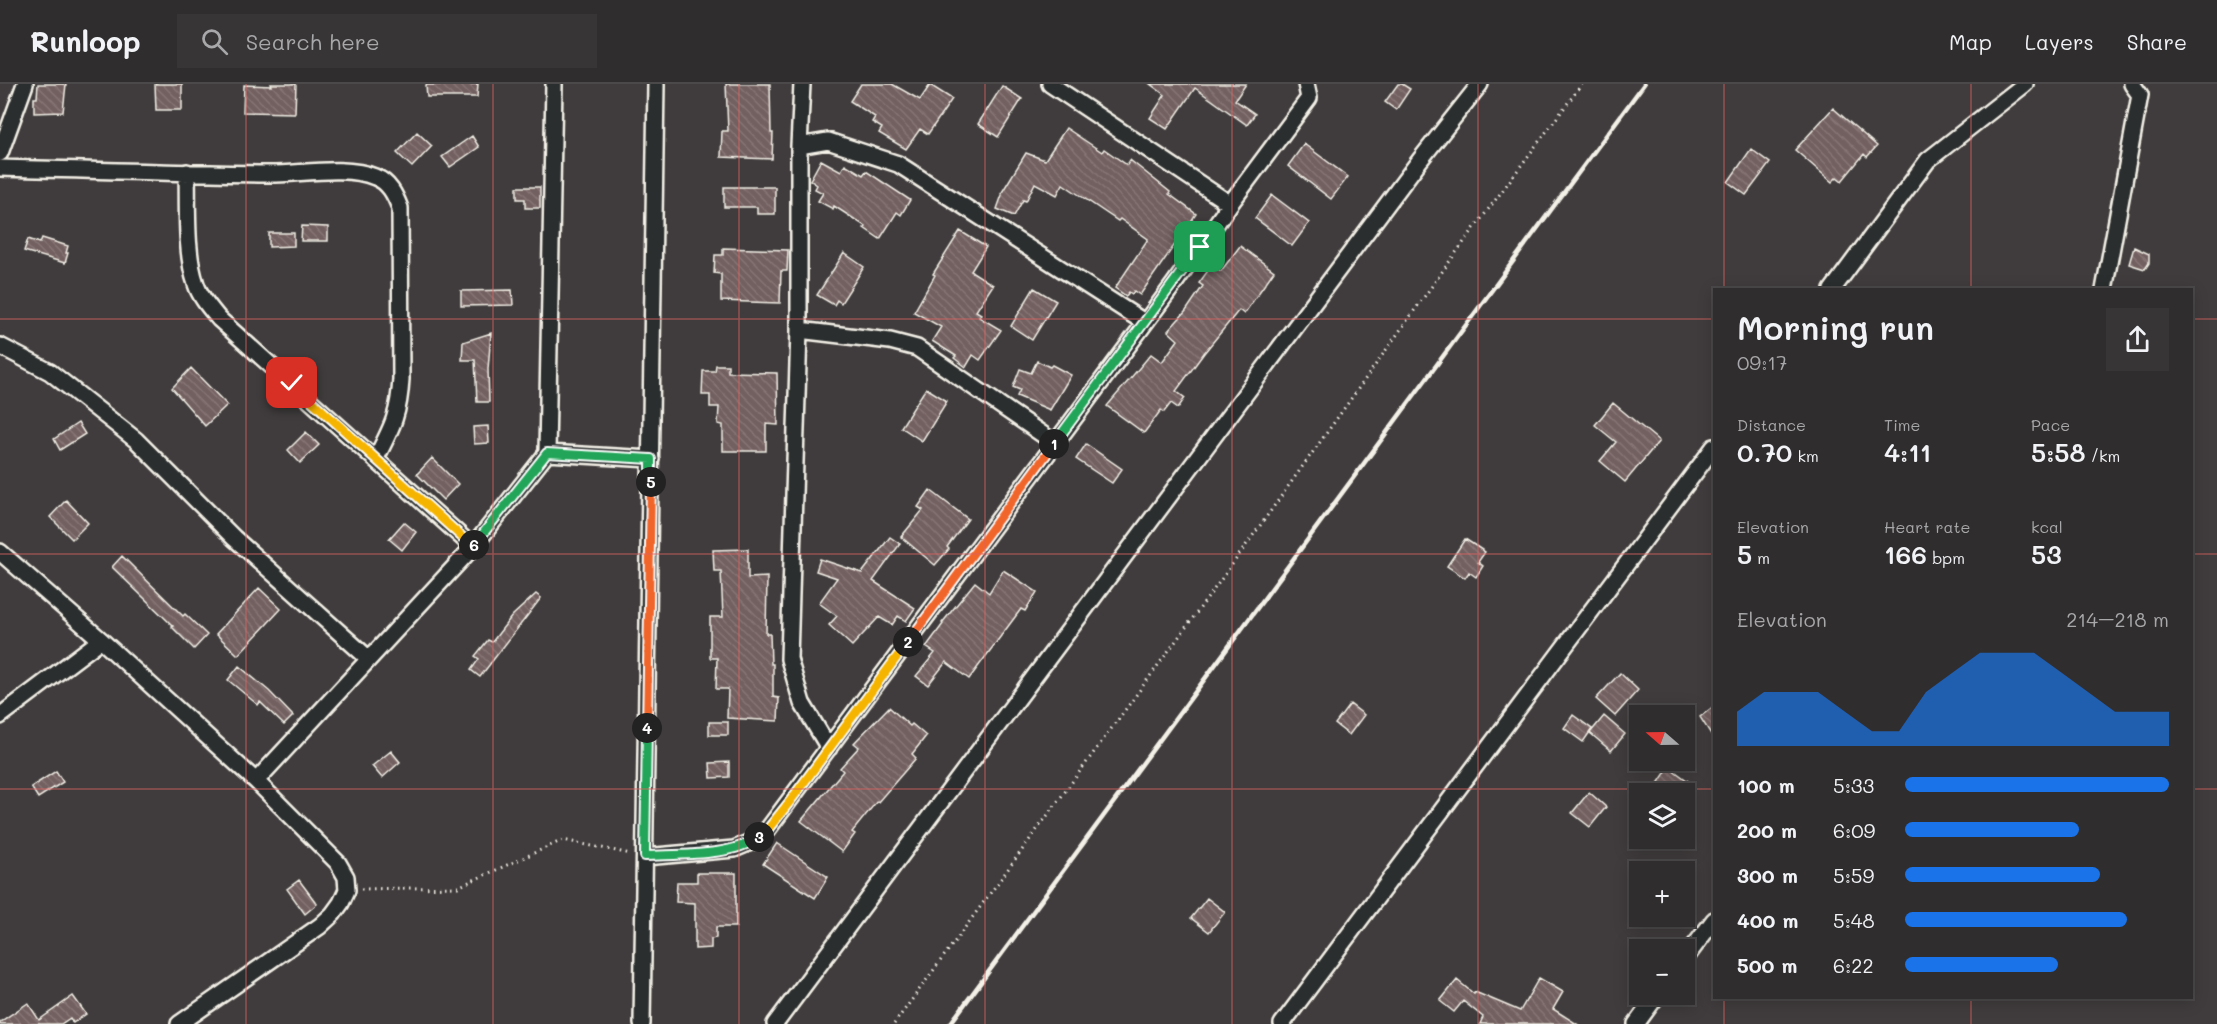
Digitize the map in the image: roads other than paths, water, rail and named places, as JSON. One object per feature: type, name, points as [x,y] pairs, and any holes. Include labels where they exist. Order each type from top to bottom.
[{"type":"street","points":[[0,153],[25,84]]},
{"type":"street","points":[[256,781],[473,547],[547,453],[554,84]]},
{"type":"street","points":[[642,1024],[656,84]]},
{"type":"street","points":[[802,84],[799,146],[799,330],[789,659],[802,703],[829,748]]},
{"type":"street","points":[[1050,84],[1230,204]]},
{"type":"street","points":[[645,856],[734,849],[753,841],[768,829],[1174,284],[1309,98],[1306,84]]},
{"type":"street","points":[[775,1024],[1413,169],[1480,84]]},
{"type":"street","points":[[1833,288],[1928,160],[2025,84]]},
{"type":"street","points":[[2104,288],[2140,95],[2132,84]]},
{"type":"street","points":[[799,146],[828,141],[898,164],[1144,322]]},
{"type":"street","points":[[0,168],[273,174],[345,172],[378,177],[389,185],[400,208],[400,401],[394,424],[376,458]]},
{"type":"street","points":[[187,172],[191,265],[196,286],[207,305],[219,319],[473,547]]},
{"type":"street","points":[[799,330],[890,341],[917,348],[1055,443]]},
{"type":"street","points":[[0,346],[50,372],[96,411],[120,427],[234,538],[369,659]]},
{"type":"street","points":[[1282,1024],[1713,452]]},
{"type":"street","points":[[547,453],[651,459]]},
{"type":"street","points":[[0,552],[256,781],[338,863],[346,876],[347,890],[337,908],[320,926],[179,1024]]},
{"type":"street","points":[[0,716],[101,640]]},
{"type":"street","points":[[1695,945],[1713,921]]},
{"type":"street","points":[[1636,1024],[1650,1005]]},
{"type":"railway","points":[[950,1024],[1644,84]]}]
